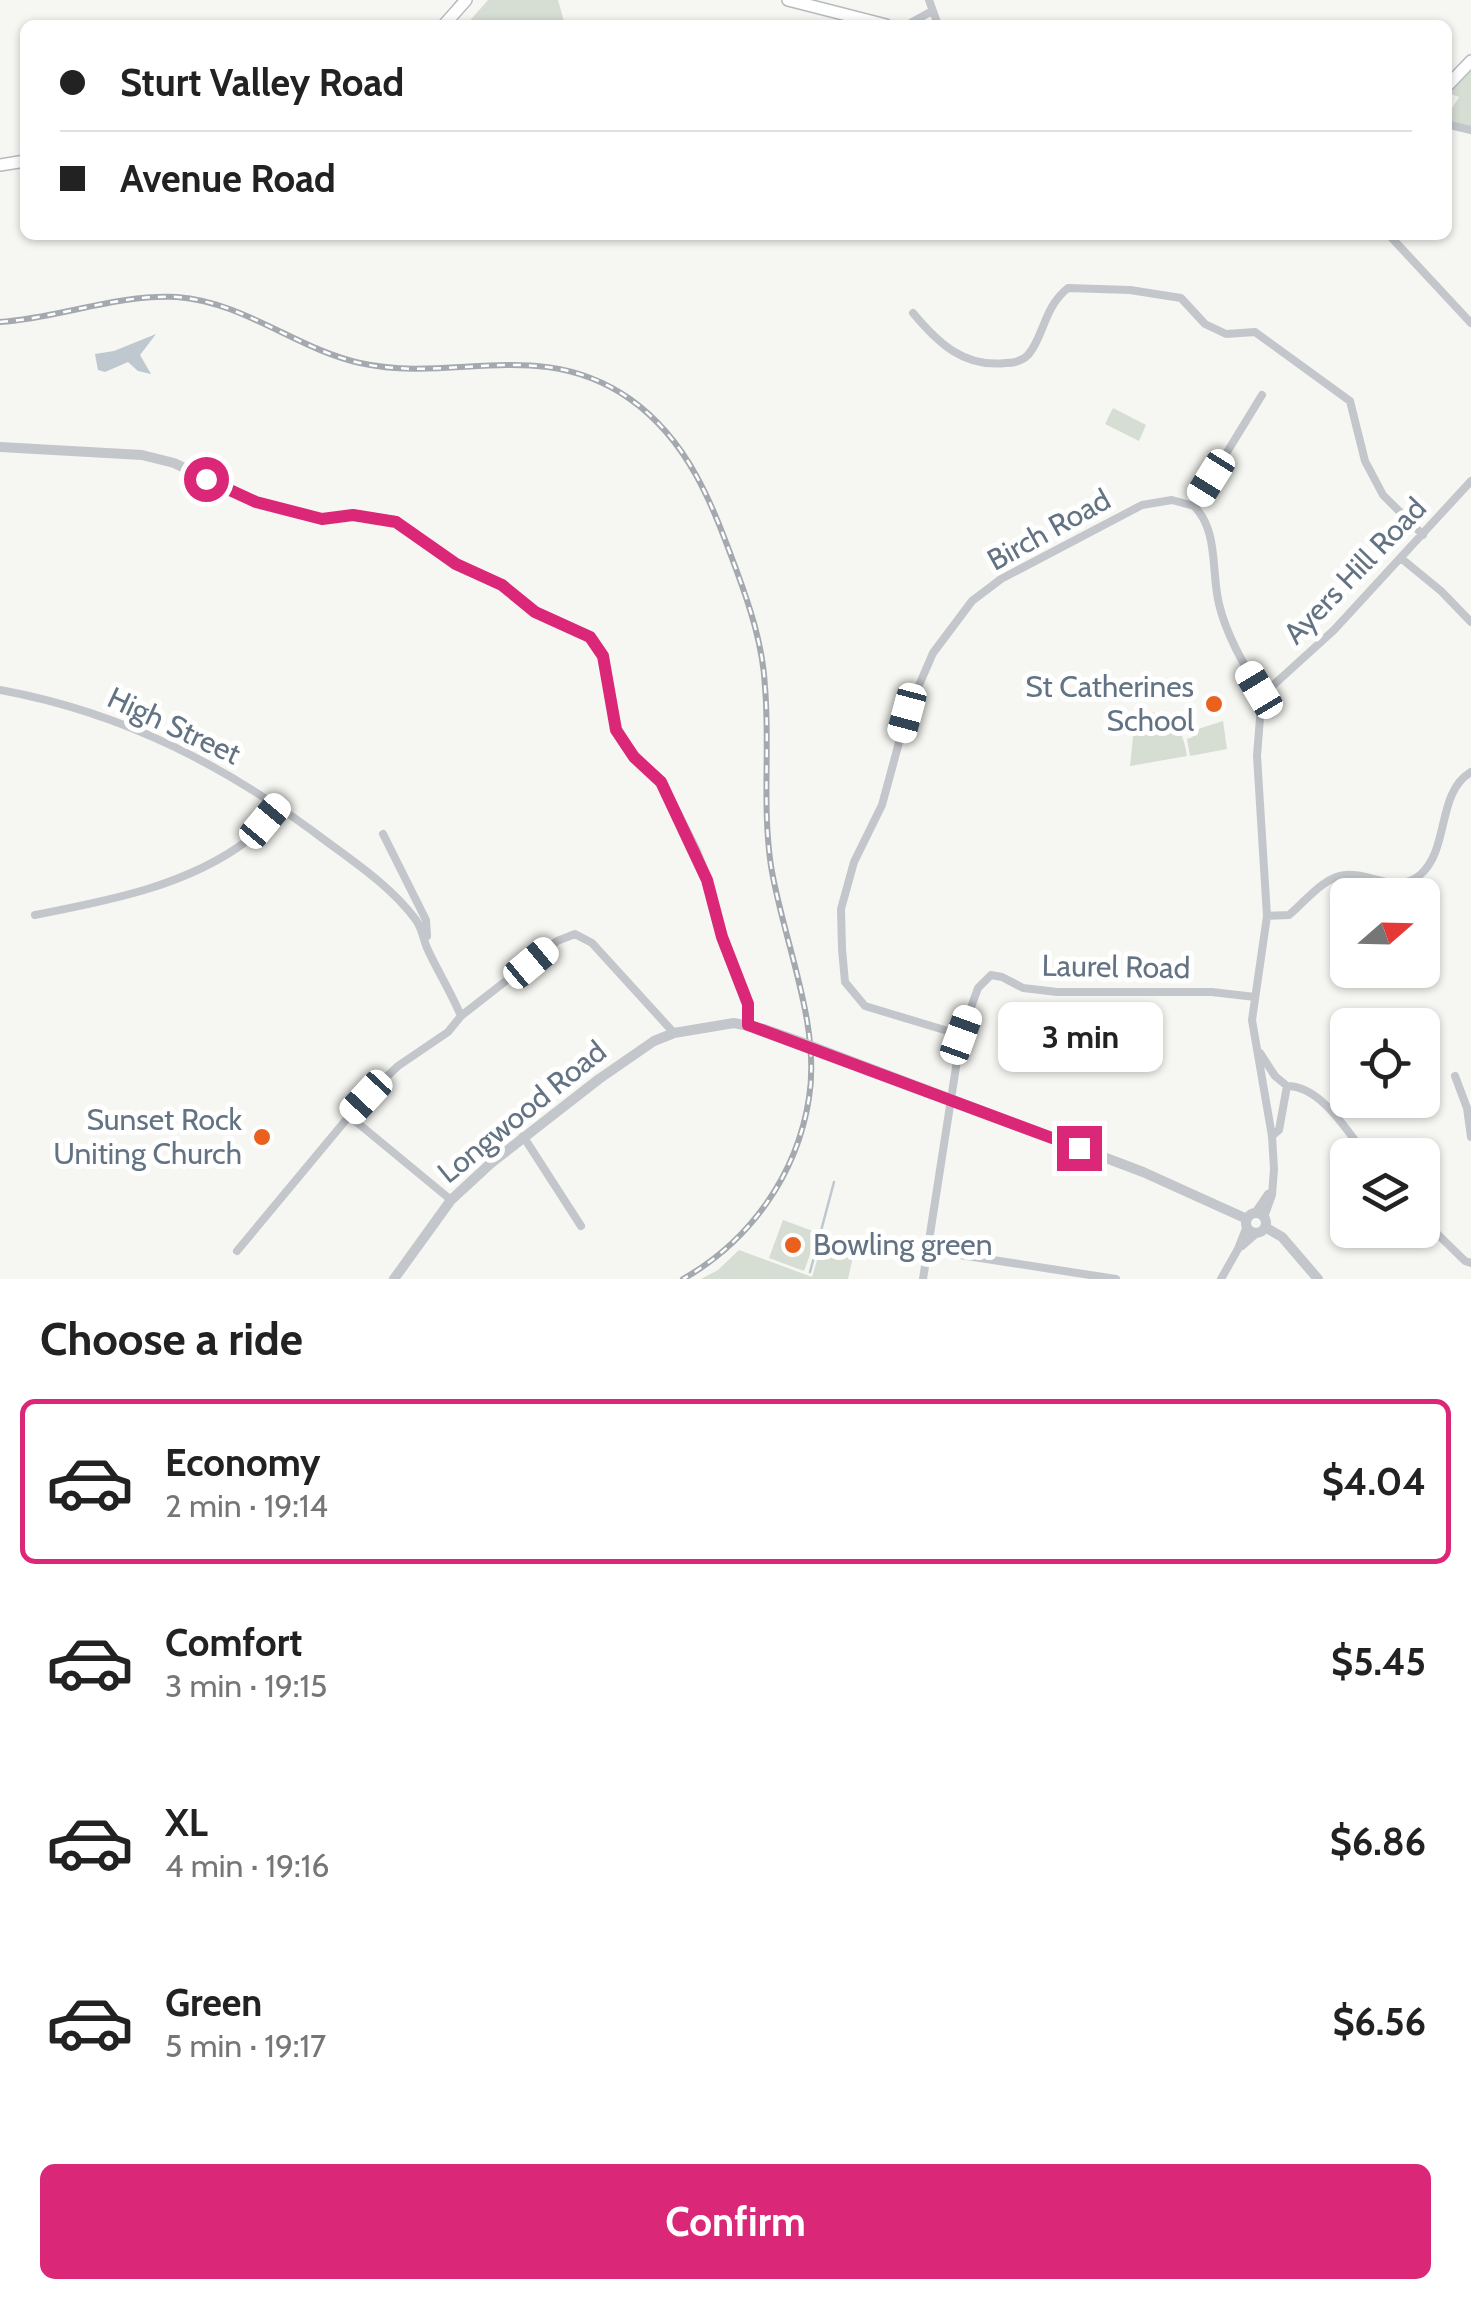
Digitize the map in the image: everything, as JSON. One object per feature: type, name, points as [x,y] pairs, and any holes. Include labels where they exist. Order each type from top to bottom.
[{"type":"main road","points":[[448,20],[466,0]]},
{"type":"main road","points":[[788,0],[866,20]]},
{"type":"main road","points":[[1452,81],[1471,61]]},
{"type":"main road","points":[[1452,89],[1471,71]]},
{"type":"street","points":[[929,0],[936,20]]},
{"type":"street","points":[[916,20],[932,10]]},
{"type":"street","points":[[1393,240],[1471,323]]},
{"type":"street","points":[[913,314],[948,350],[971,361],[998,364],[1017,362],[1028,355],[1046,316],[1068,288],[1130,290],[1182,298],[1205,324],[1226,334],[1255,332],[1350,401],[1365,461],[1382,495],[1423,535]]},
{"type":"street","points":[[1261,705],[1272,702],[1274,697],[1241,661],[1219,604],[1211,539],[1194,506],[1262,395]]},
{"type":"street","points":[[0,447],[142,454],[174,463],[256,502],[322,519],[353,515],[396,522],[456,564],[502,585],[535,612],[590,637],[603,656],[616,730],[634,757],[661,782],[702,866],[722,937],[748,1004],[748,1025]]},
{"type":"street","name":"Ayers Hill Road","points":[[1264,689],[1334,630],[1471,481]]},
{"type":"street","name":"Birch Road","points":[[961,1035],[866,1006],[845,982],[842,949],[841,910],[854,862],[882,805],[907,713],[933,653],[972,601],[1001,579],[1142,505],[1172,500],[1194,506]]},
{"type":"street","points":[[1402,558],[1471,622]]},
{"type":"street","points":[[1221,1279],[1256,1222],[1274,1181],[1272,1136],[1252,1020],[1267,916],[1256,756],[1261,705],[1256,698],[1264,689]]},
{"type":"street","name":"High Street","points":[[0,690],[80,708],[206,760],[279,805],[396,897],[419,924],[428,951],[446,979],[461,1016]]},
{"type":"street","points":[[1267,916],[1289,915],[1326,882],[1343,875],[1396,884],[1422,874],[1432,858],[1457,783],[1471,772]]},
{"type":"street","points":[[34,915],[157,887],[218,860],[251,838],[279,805]]},
{"type":"street","points":[[382,834],[426,920],[428,951]]},
{"type":"street","points":[[238,1251],[348,1116],[398,1066],[448,1032],[461,1016],[557,941],[576,934],[592,943],[674,1033]]},
{"type":"street","name":"Laurel Road","points":[[922,1279],[961,1035],[978,988],[991,975],[1024,988],[1057,992],[1212,992],[1255,997]]},
{"type":"street","name":"Longwood Road","points":[[394,1279],[450,1200],[523,1136],[636,1053],[674,1033],[748,1025],[808,1044],[1144,1172],[1282,1237],[1318,1279]]},
{"type":"street","points":[[1257,1049],[1275,1076],[1287,1086],[1298,1086],[1311,1093],[1352,1138]]},
{"type":"street","points":[[1456,1076],[1471,1136]]},
{"type":"street","points":[[1272,1136],[1279,1130],[1287,1086]]},
{"type":"street","points":[[348,1116],[450,1200]]},
{"type":"street","points":[[523,1136],[581,1226]]},
{"type":"street","points":[[1440,1237],[1471,1263]]},
{"type":"street","points":[[928,1250],[1116,1279]]},
{"type":"shaded area","points":[[488,0],[558,0],[564,20],[470,20]]},
{"type":"shaded area","points":[[1471,71],[1471,130],[1452,125],[1452,108],[1459,97],[1452,94],[1452,89]]},
{"type":"shaded area","points":[[156,334],[140,355],[151,374],[138,371],[128,362],[105,372],[98,370],[95,354],[114,351]]},
{"type":"shaded area","points":[[1113,408],[1146,425],[1139,441],[1105,424]]},
{"type":"shaded area","points":[[1140,711],[1174,723],[1187,756],[1130,766],[1130,729]]},
{"type":"shaded area","points":[[1223,721],[1227,749],[1190,756],[1187,739],[1193,737],[1192,731]]},
{"type":"shaded area","name":"Bowling green","points":[[783,1220],[818,1233],[804,1271],[769,1258]]},
{"type":"shaded area","points":[[823,1240],[855,1248],[848,1279],[701,1279],[718,1270],[739,1250],[812,1277]]},
{"type":"waterway","points":[[810,1272],[834,1182]]},
{"type":"railway","points":[[0,322],[132,299],[177,297],[225,307],[360,363],[429,369],[530,365],[563,370],[596,380],[630,399],[651,416],[683,454],[718,521],[759,642],[766,709],[771,866],[805,1012],[811,1070],[803,1126],[782,1179],[767,1203],[729,1246],[683,1279]]},
{"type":"place","name":"St Catherines School","points":[[1214,704]]},
{"type":"place","name":"Sunset Rock Uniting Church","points":[[262,1137]]},
{"type":"place","name":"Bowling green","points":[[793,1245]]},
{"type":"route","points":[[206,479],[256,502],[322,519],[353,515],[396,522],[456,564],[502,585],[535,612],[590,637],[603,656],[616,730],[634,757],[661,782],[707,880],[722,937],[748,1004],[748,1025],[808,1044],[1079,1148]]}]
